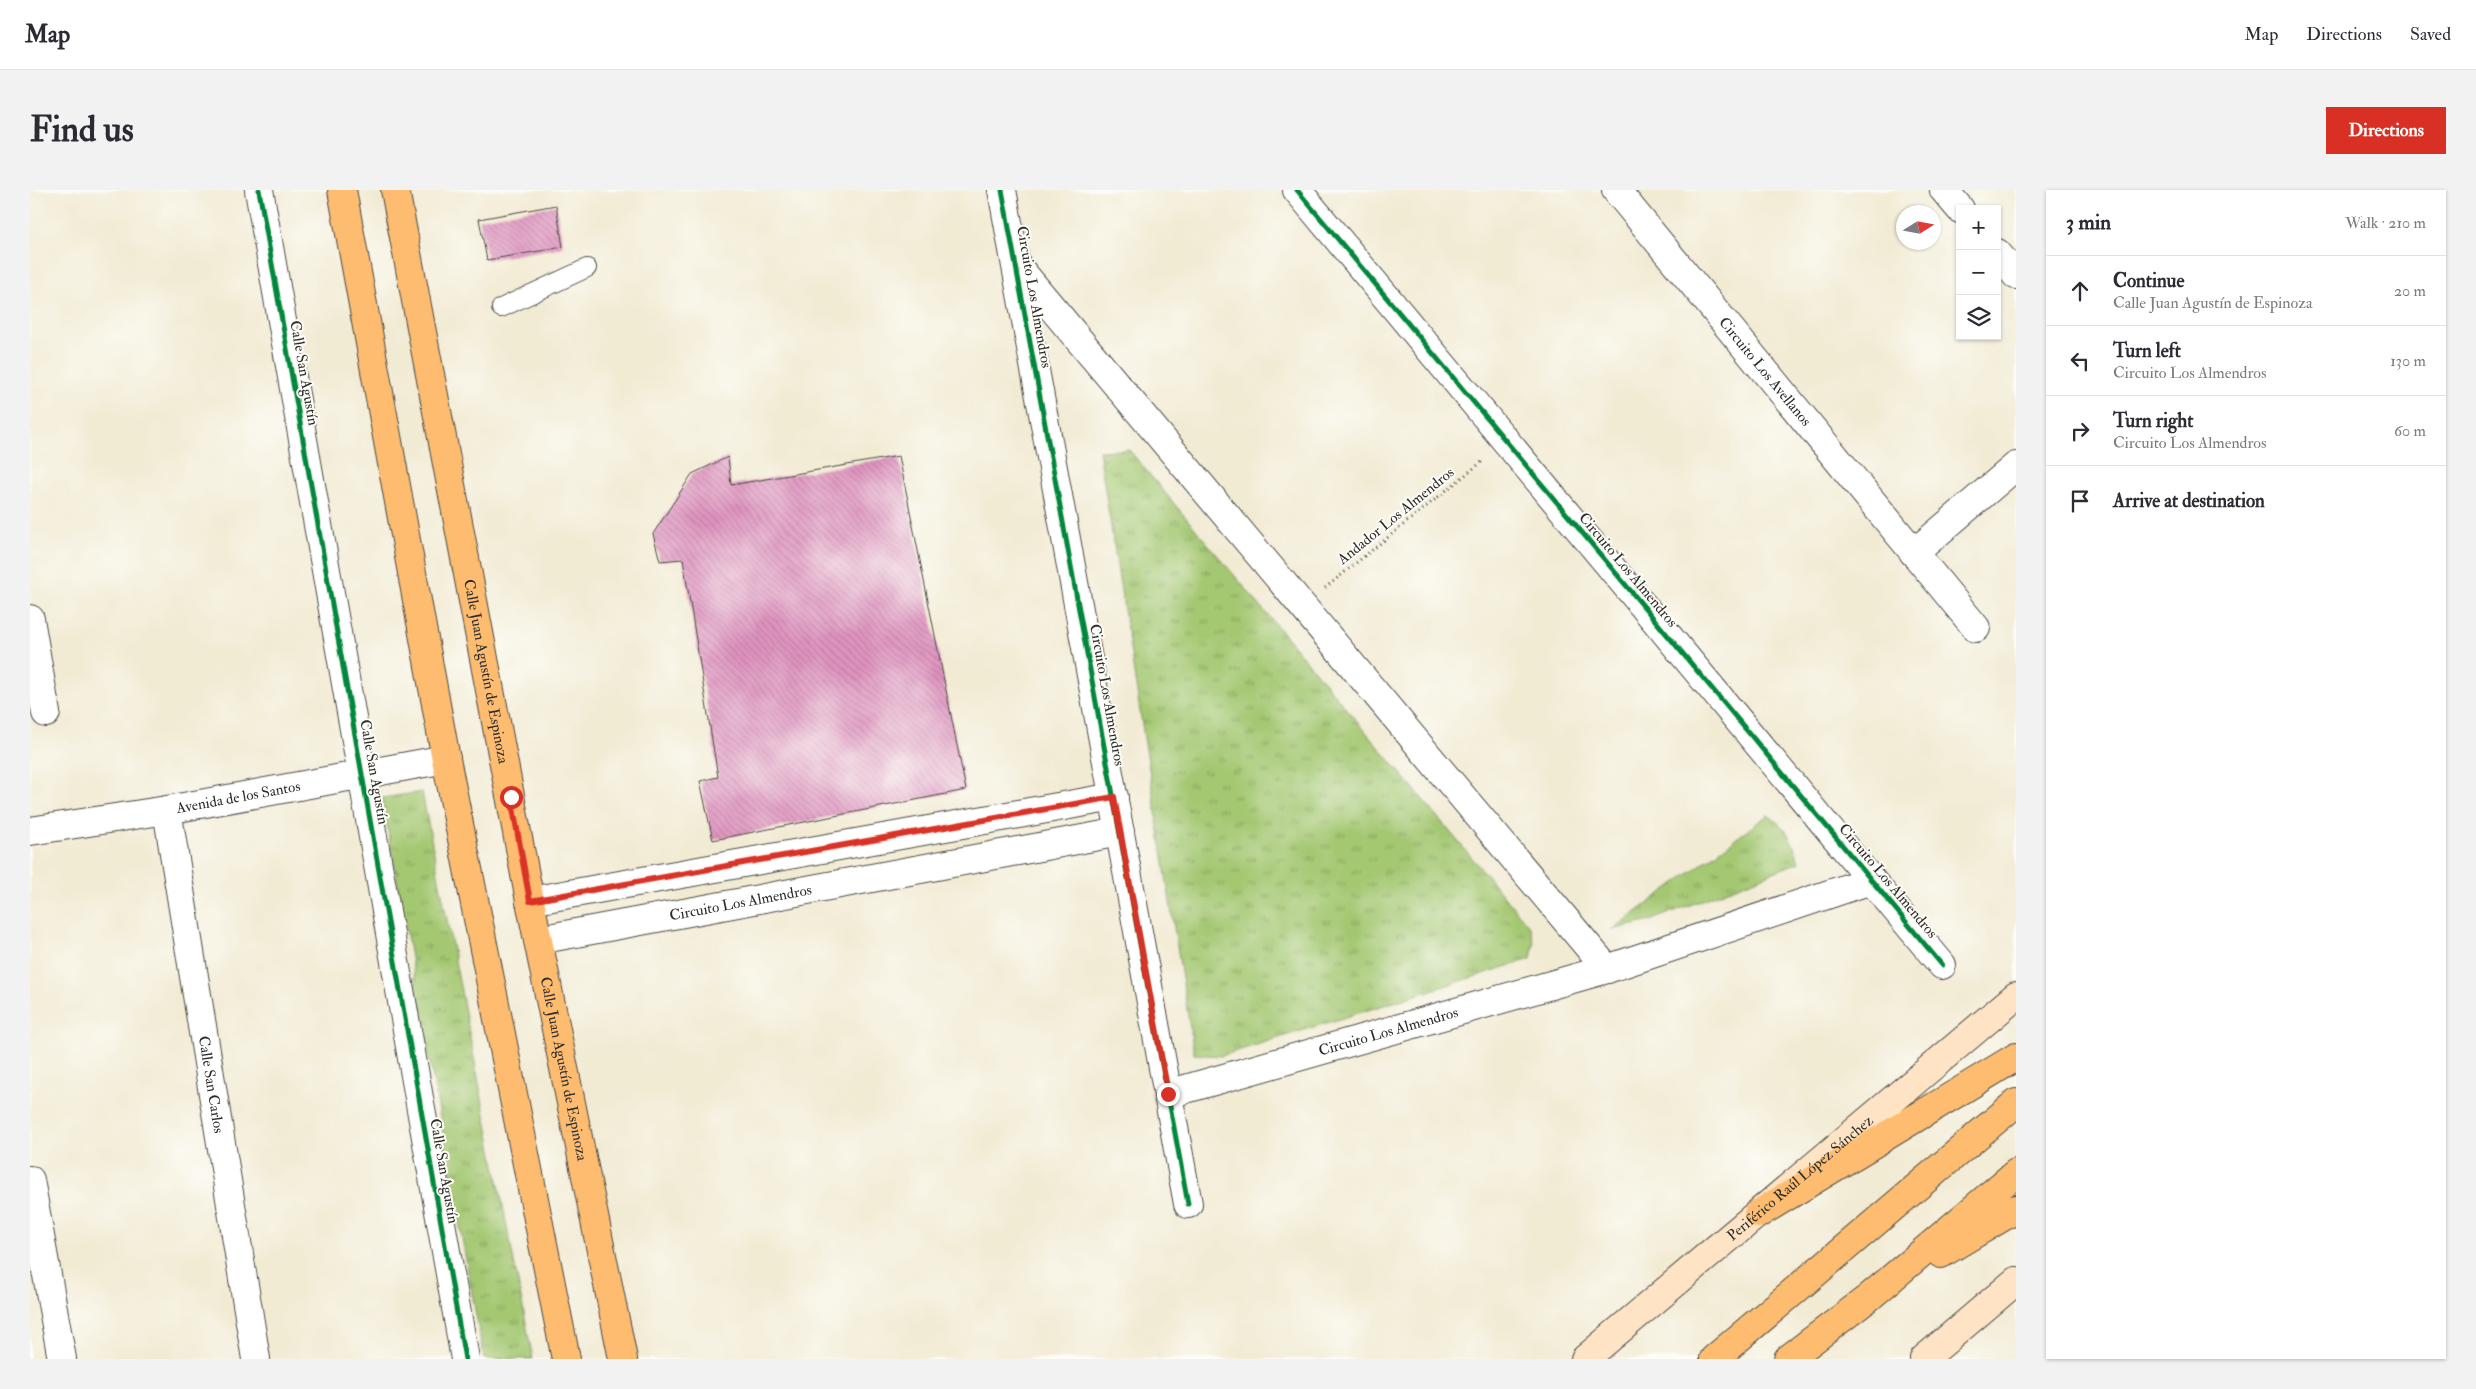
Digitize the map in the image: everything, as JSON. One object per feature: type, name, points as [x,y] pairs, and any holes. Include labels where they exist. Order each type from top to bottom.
[{"type":"main road","points":[[342,190],[446,759],[566,1359]]},
{"type":"main road","name":"Calle Juan Agustín de Espinoza","points":[[395,190],[530,901],[623,1359]]},
{"type":"main road","name":"Periférico Raúl López Sánchez","points":[[1585,1359],[2016,996]]},
{"type":"main road","points":[[1758,1214],[2016,1056]]},
{"type":"main road","points":[[1714,1359],[2016,1103]]},
{"type":"main road","points":[[1788,1359],[1867,1299],[2016,1174]]},
{"type":"main road","points":[[1867,1299],[2016,1209]]},
{"type":"main road","points":[[1931,1357],[2016,1280]]},
{"type":"street","name":"Calle San Agustín","points":[[258,190],[465,1359]]},
{"type":"street","name":"Circuito Los Almendros","points":[[1002,190],[1188,1204]]},
{"type":"street","name":"Circuito Los Almendros","points":[[1296,190],[1942,965]]},
{"type":"street","name":"Circuito Los Avellanos","points":[[1616,190],[1976,628]]},
{"type":"street","points":[[1944,190],[1957,205]]},
{"type":"street","points":[[2001,258],[2016,275]]},
{"type":"street","name":"Circuito Los Almendros","points":[[1016,265],[1301,607],[1607,969]]},
{"type":"street","points":[[1914,553],[2016,466]]},
{"type":"street","points":[[30,619],[46,713]]},
{"type":"street","name":"Avenida de los Santos","points":[[30,831],[167,810],[446,759]]},
{"type":"street","points":[[530,901],[1114,797]]},
{"type":"street","name":"Calle San Carlos","points":[[167,810],[256,1359]]},
{"type":"street","points":[[972,822],[979,857]]},
{"type":"street","name":"Circuito Los Almendros","points":[[538,940],[1120,832]]},
{"type":"street","name":"Circuito Los Almendros","points":[[1168,1094],[1607,969],[1871,880]]},
{"type":"street","points":[[30,1180],[62,1359]]},
{"type":"lane","points":[[502,308],[587,268]]},
{"type":"green space","points":[[1129,450],[1530,927],[1534,942],[1531,959],[1221,1056],[1194,1054],[1099,451]]},
{"type":"green space","points":[[422,792],[533,1359],[484,1359],[382,798]]},
{"type":"green space","points":[[1768,815],[1780,824],[1788,835],[1795,847],[1799,862],[1647,922],[1612,930]]},
{"type":"building","points":[[556,205],[563,247],[487,260],[479,219]]},
{"type":"building","points":[[899,456],[966,790],[713,840],[700,781],[718,777],[683,559],[660,561],[653,534],[692,474],[728,457],[731,485]]},
{"type":"cycle path","points":[[259,190],[465,1359]]},
{"type":"cycle path","points":[[1002,190],[1188,1204]]},
{"type":"cycle path","points":[[1297,190],[1942,965]]},
{"type":"route","points":[[511,797],[530,901],[1114,797],[1168,1094]]}]
